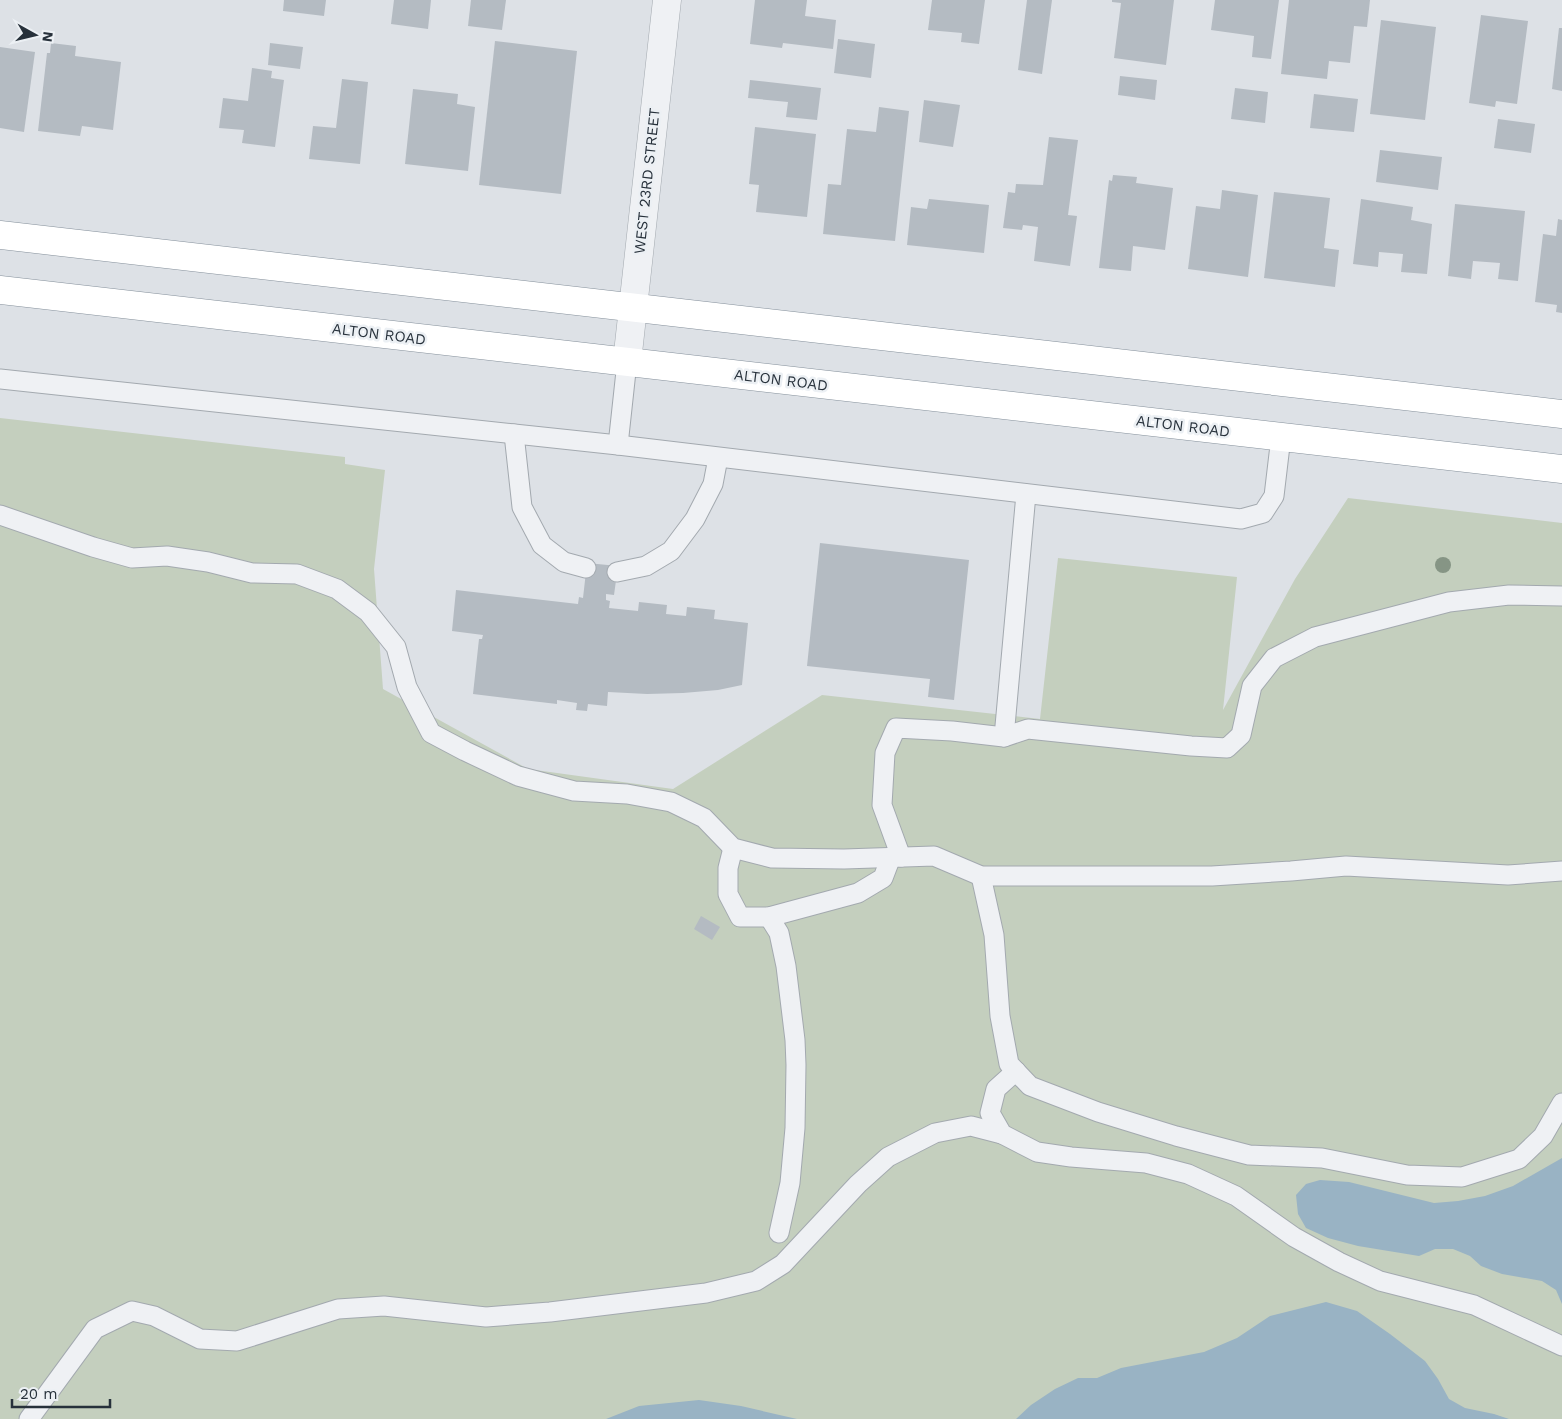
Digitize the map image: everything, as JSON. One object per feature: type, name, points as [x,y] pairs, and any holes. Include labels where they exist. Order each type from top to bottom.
[{"type":"highway","points":[[0,235],[1562,414]]},
{"type":"highway","name":"ALTON ROAD","points":[[0,290],[1562,470]]},
{"type":"street","name":"WEST 23RD STREET","points":[[627,362],[668,0]]},
{"type":"lane","points":[[618,445],[627,362]]},
{"type":"lane","points":[[0,379],[618,445],[1241,519],[1263,513],[1274,496],[1281,437]]},
{"type":"lane","points":[[514,434],[522,507],[542,545],[564,562],[586,568]]},
{"type":"lane","points":[[617,572],[646,566],[671,552],[695,519],[714,484],[718,458]]},
{"type":"lane","points":[[1004,737],[1026,494]]},
{"type":"lane","points":[[0,515],[92,547],[132,558],[167,556],[208,562],[252,573],[297,574],[337,589],[368,612],[396,647],[407,686],[431,732],[465,751],[518,776],[574,791],[627,794],[671,802],[704,818],[733,848],[772,858],[844,859],[934,856],[981,876],[1212,876],[1346,866],[1508,875],[1562,871]]},
{"type":"lane","points":[[733,848],[728,868],[728,894],[740,917],[769,917],[858,893],[883,878],[896,857],[882,805],[884,753],[896,728],[952,731],[1004,737],[1028,729],[1227,748],[1241,735],[1252,686],[1274,658],[1316,637],[1449,602],[1510,596],[1562,596]]},
{"type":"lane","points":[[981,876],[994,935],[1000,1016],[1009,1064],[1030,1086],[1098,1112],[1176,1136],[1249,1155],[1322,1158],[1407,1175],[1462,1176],[1519,1159],[1543,1136],[1562,1103]]},
{"type":"lane","points":[[769,917],[779,934],[786,966],[795,1040],[796,1065],[795,1128],[790,1183],[779,1233]]},
{"type":"lane","points":[[1002,1134],[990,1113],[996,1089],[1016,1071]]},
{"type":"lane","points":[[29,1419],[95,1329],[132,1311],[154,1316],[200,1339],[237,1342],[338,1309],[384,1306],[486,1317],[550,1312],[706,1293],[756,1281],[783,1264],[858,1184],[888,1157],[934,1133],[970,1126],[1002,1134],[1037,1152],[1071,1157],[1146,1163],[1188,1174],[1236,1196],[1294,1236],[1355,1270],[1380,1281],[1474,1306],[1562,1346]]},
{"type":"green space","points":[[0,418],[345,457],[345,464],[385,470],[374,569],[383,689],[528,769],[673,789],[822,695],[1040,719],[1058,558],[1237,577],[1223,710],[1295,579],[1348,498],[1562,523],[1562,1419],[0,1419]]},
{"type":"water","points":[[1562,1158],[1562,1304],[1556,1290],[1542,1281],[1502,1274],[1481,1266],[1470,1256],[1453,1249],[1435,1249],[1419,1256],[1358,1246],[1328,1238],[1306,1228],[1298,1214],[1296,1195],[1306,1184],[1320,1180],[1349,1182],[1434,1203],[1458,1201],[1485,1196],[1513,1186]]},
{"type":"water","points":[[1326,1302],[1357,1311],[1425,1361],[1449,1399],[1465,1408],[1509,1419],[1016,1419],[1031,1405],[1055,1389],[1078,1378],[1097,1378],[1121,1368],[1204,1352],[1237,1338],[1270,1316]]},
{"type":"water","points":[[699,1400],[741,1406],[797,1419],[606,1419],[639,1406]]},
{"type":"building","points":[[284,0],[326,0],[324,16],[283,11]]},
{"type":"building","points":[[394,0],[431,0],[428,29],[391,24]]},
{"type":"building","points":[[471,0],[506,0],[502,30],[468,26]]},
{"type":"building","points":[[755,0],[807,0],[805,16],[836,20],[833,49],[783,43],[782,48],[750,44]]},
{"type":"building","points":[[932,0],[985,0],[979,44],[961,42],[962,33],[928,30]]},
{"type":"building","points":[[1027,0],[1052,0],[1042,74],[1018,70]]},
{"type":"building","points":[[1112,0],[1174,0],[1166,65],[1114,58],[1121,3],[1112,2]]},
{"type":"building","points":[[1215,0],[1279,0],[1271,59],[1252,57],[1254,36],[1211,30]]},
{"type":"building","points":[[1289,0],[1370,0],[1367,27],[1354,26],[1350,63],[1329,61],[1327,79],[1281,74]]},
{"type":"building","points":[[1481,15],[1528,21],[1517,104],[1496,101],[1495,107],[1469,103]]},
{"type":"building","points":[[1381,20],[1436,27],[1425,120],[1370,114]]},
{"type":"building","points":[[1559,28],[1562,28],[1562,91],[1552,89]]},
{"type":"building","points":[[838,39],[875,44],[871,78],[834,73]]},
{"type":"building","points":[[495,41],[577,51],[561,194],[479,185]]},
{"type":"building","points":[[51,43],[76,46],[75,56],[121,62],[113,130],[82,126],[80,136],[38,131],[47,53],[50,53]]},
{"type":"building","points":[[270,43],[303,47],[300,69],[268,65]]},
{"type":"building","points":[[0,47],[35,52],[24,132],[0,128]]},
{"type":"building","points":[[252,68],[272,71],[271,78],[284,80],[275,147],[242,143],[244,130],[219,128],[223,98],[248,101]]},
{"type":"building","points":[[1120,76],[1157,80],[1155,100],[1118,95]]},
{"type":"building","points":[[342,79],[368,82],[360,164],[309,159],[313,126],[336,128]]},
{"type":"building","points":[[750,80],[821,88],[817,120],[786,117],[788,102],[748,98]]},
{"type":"building","points":[[1235,88],[1268,92],[1265,123],[1231,119]]},
{"type":"building","points":[[413,89],[458,94],[457,104],[475,107],[468,171],[405,164]]},
{"type":"building","points":[[1314,94],[1358,99],[1354,132],[1310,128]]},
{"type":"building","points":[[924,100],[960,105],[953,147],[919,142]]},
{"type":"building","points":[[879,107],[909,111],[895,241],[823,234],[828,184],[841,185],[847,129],[876,132]]},
{"type":"building","points":[[1498,119],[1535,124],[1531,153],[1494,148]]},
{"type":"building","points":[[755,127],[816,134],[807,217],[756,212],[759,185],[749,184]]},
{"type":"building","points":[[1049,137],[1078,140],[1068,215],[1077,216],[1070,266],[1034,261],[1038,227],[1023,225],[1022,230],[1003,228],[1008,192],[1015,193],[1016,184],[1043,185]]},
{"type":"building","points":[[1380,150],[1442,157],[1438,190],[1376,182]]},
{"type":"building","points":[[1113,175],[1137,177],[1136,183],[1173,188],[1165,250],[1133,246],[1131,271],[1099,268],[1109,180],[1112,181]]},
{"type":"building","points":[[1222,190],[1258,195],[1248,277],[1188,269],[1196,206],[1220,209]]},
{"type":"building","points":[[1274,192],[1330,198],[1324,248],[1339,250],[1335,287],[1264,278]]},
{"type":"building","points":[[929,199],[989,205],[984,253],[907,245],[911,207],[927,209]]},
{"type":"building","points":[[1361,199],[1413,207],[1411,220],[1432,224],[1427,274],[1401,272],[1403,254],[1379,252],[1378,267],[1353,264]]},
{"type":"building","points":[[1455,204],[1525,211],[1518,281],[1498,279],[1500,263],[1473,261],[1471,279],[1448,276]]},
{"type":"building","points":[[1558,219],[1562,220],[1562,313],[1556,312],[1557,305],[1535,302],[1543,234],[1556,236]]},
{"type":"building","points":[[820,543],[969,560],[954,700],[928,697],[930,679],[807,666]]},
{"type":"building","points":[[587,563],[618,566],[614,595],[606,594],[606,600],[610,601],[609,608],[638,611],[639,602],[667,605],[666,614],[686,616],[687,607],[715,610],[714,619],[748,623],[742,685],[718,690],[683,693],[608,692],[607,706],[588,704],[587,711],[576,710],[577,703],[557,700],[557,704],[473,694],[479,639],[482,639],[483,635],[452,631],[456,590],[578,604],[579,597],[583,598]]},
{"type":"building","points":[[701,916],[720,927],[712,940],[694,929]]}]
